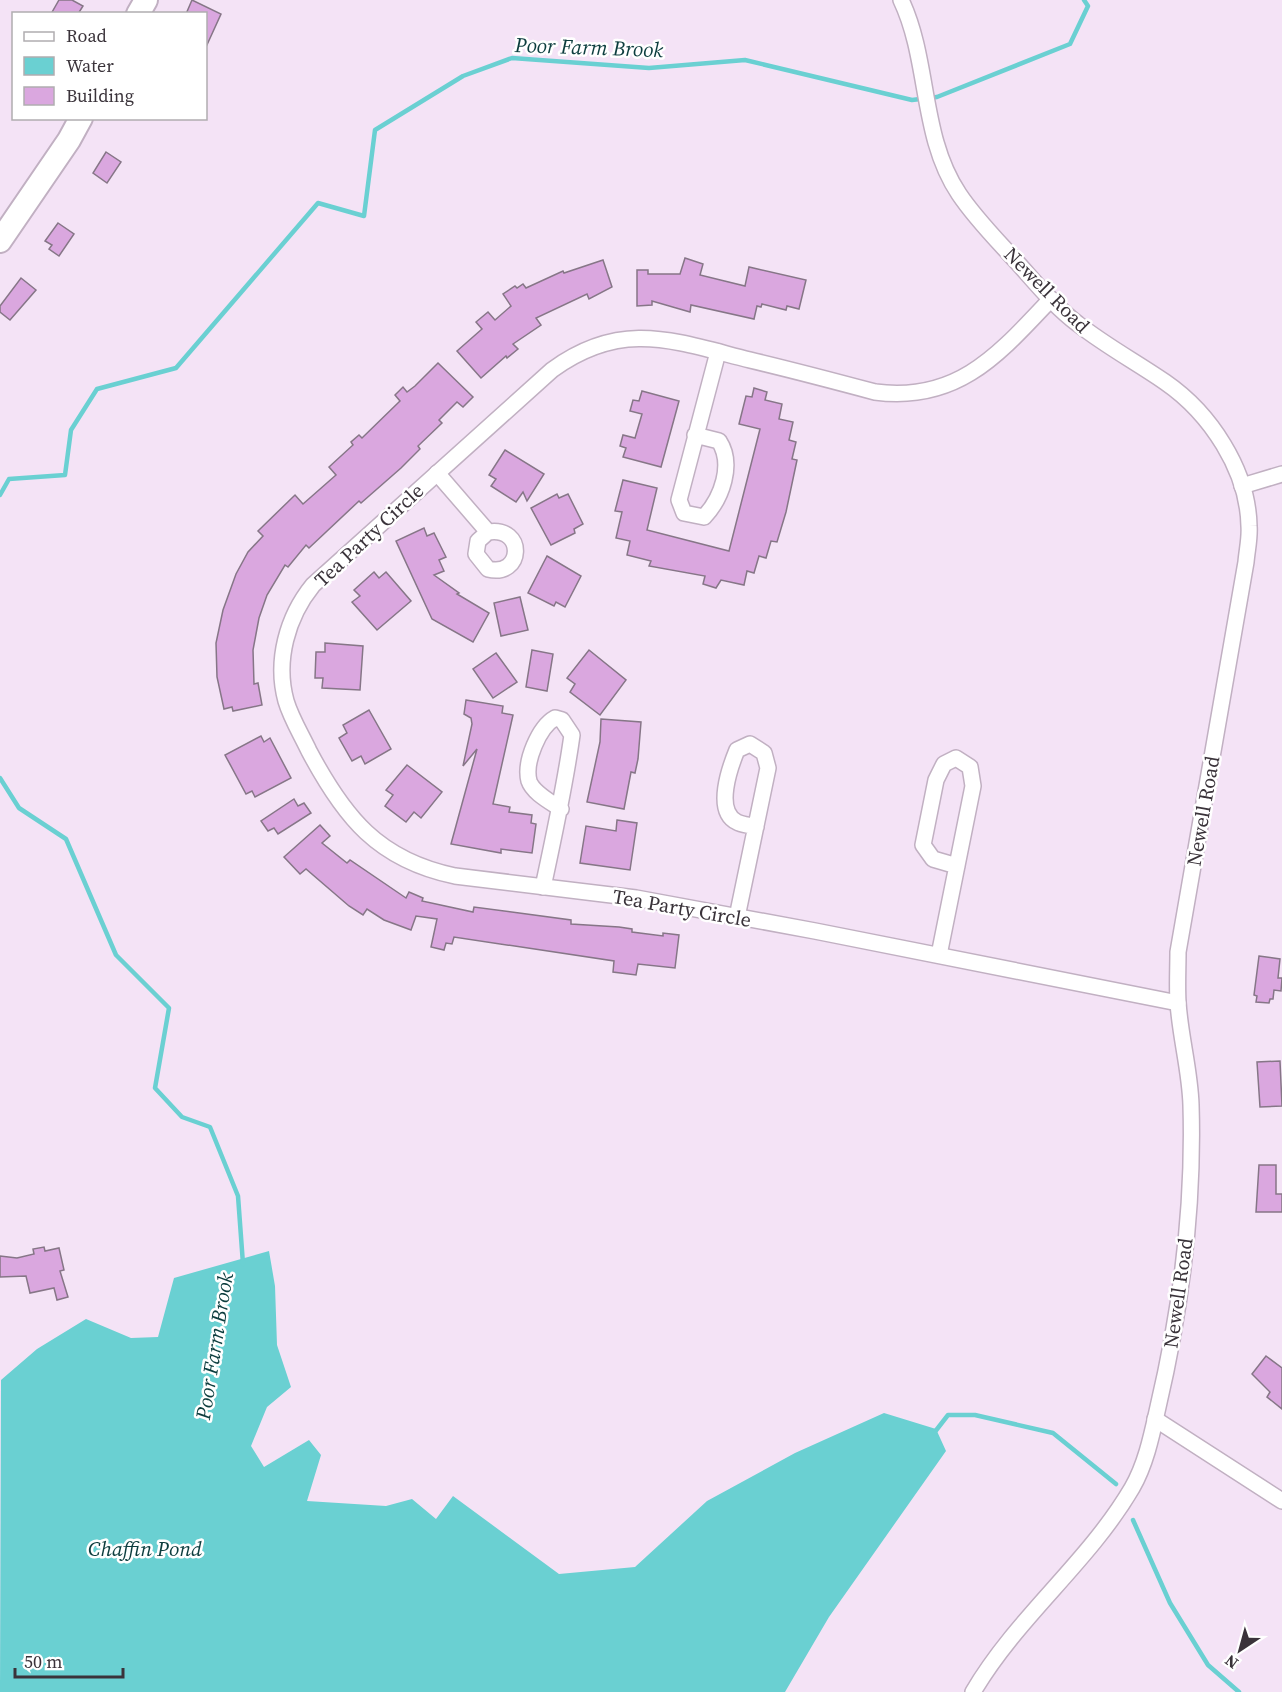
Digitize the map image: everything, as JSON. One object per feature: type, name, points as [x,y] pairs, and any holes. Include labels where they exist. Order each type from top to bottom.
[{"type":"main road","points":[[0,241],[69,140],[80,120]]},
{"type":"street","name":"Newell Road","points":[[901,0],[909,22],[928,109],[944,166],[958,192],[974,214],[1051,299],[1098,339],[1167,383],[1183,396],[1213,430],[1225,448],[1242,486],[1249,526],[1246,562],[1178,952],[1178,1003],[1191,1102],[1191,1169],[1186,1231],[1170,1349],[1155,1419],[1142,1467],[1121,1504],[990,1662],[973,1692]]},
{"type":"street","name":"Tea Party Circle","points":[[1051,299],[1001,351],[975,372],[925,391],[907,394],[875,392],[655,337],[628,339],[588,348],[552,370],[329,568],[299,604],[289,626],[282,677],[286,702],[319,770],[340,804],[356,824],[385,848],[412,863],[443,873],[636,898],[1178,1003]]},
{"type":"street","points":[[695,435],[719,441],[726,453],[723,484],[714,506],[704,517],[684,513],[679,500],[695,435],[718,352]]},
{"type":"street","points":[[436,473],[488,532]]},
{"type":"street","points":[[1242,486],[1282,474]]},
{"type":"street","points":[[543,886],[561,809],[572,735],[562,720],[555,718],[547,723],[538,734],[530,764],[530,781],[538,793],[561,809]]},
{"type":"street","points":[[737,917],[756,827],[768,768],[764,753],[750,744],[737,750],[731,766],[724,805],[730,817],[737,822],[756,827]]},
{"type":"street","points":[[939,955],[957,866],[973,786],[970,767],[956,758],[944,764],[936,780],[923,845],[933,859],[957,866]]},
{"type":"street","points":[[1155,1419],[1282,1501]]},
{"type":"water","name":"Chaffin Pond","points":[[269,1251],[275,1286],[277,1345],[291,1387],[267,1407],[251,1446],[264,1467],[309,1440],[321,1455],[307,1501],[386,1506],[412,1499],[436,1519],[453,1496],[559,1574],[635,1567],[707,1501],[795,1453],[884,1413],[936,1429],[946,1451],[829,1617],[785,1692],[0,1692],[1,1380],[37,1349],[86,1319],[131,1338],[158,1337],[174,1278]]},
{"type":"building","points":[[59,0],[72,0],[83,6],[79,12],[52,12]]},
{"type":"building","points":[[192,0],[221,14],[207,45],[207,12],[187,12]]},
{"type":"building","points":[[106,152],[121,162],[107,183],[93,173]]},
{"type":"building","points":[[58,223],[74,234],[59,256],[49,249],[52,245],[45,241]]},
{"type":"building","points":[[685,258],[703,264],[700,275],[745,286],[749,267],[806,280],[799,309],[787,306],[786,310],[762,304],[761,307],[757,306],[754,319],[691,305],[690,312],[652,301],[652,305],[637,306],[637,270],[648,270],[648,274],[680,274]]},
{"type":"building","points":[[603,260],[612,287],[589,299],[587,294],[536,318],[541,325],[513,344],[518,349],[507,358],[506,356],[481,378],[457,351],[482,329],[476,322],[488,312],[495,320],[511,306],[503,294],[515,286],[517,288],[523,284],[526,288],[563,271],[564,273]]},
{"type":"building","points":[[21,278],[36,290],[10,320],[0,312],[0,306]]},
{"type":"building","points":[[438,363],[473,397],[463,407],[457,402],[439,420],[442,423],[418,446],[420,449],[401,468],[361,503],[359,501],[309,548],[306,545],[288,567],[285,565],[267,595],[259,618],[253,650],[254,684],[258,683],[262,705],[233,711],[232,707],[224,709],[217,677],[216,643],[223,610],[236,574],[248,552],[263,536],[258,531],[295,495],[303,504],[336,475],[329,467],[353,445],[351,442],[359,435],[362,438],[400,401],[395,395],[403,387],[407,392]]},
{"type":"building","points":[[754,388],[767,392],[765,400],[782,404],[779,419],[793,422],[789,440],[796,442],[792,459],[797,460],[786,512],[777,542],[771,541],[766,558],[759,556],[754,573],[747,571],[744,585],[721,580],[716,588],[703,584],[705,576],[649,566],[651,561],[627,555],[630,541],[616,538],[622,512],[615,511],[623,480],[657,488],[647,530],[729,551],[760,429],[739,424],[746,396],[752,397]]},
{"type":"building","points":[[642,391],[679,401],[661,467],[623,457],[626,448],[620,446],[623,435],[635,438],[642,414],[630,411],[633,400],[639,401]]},
{"type":"building","points":[[505,450],[544,474],[527,501],[523,492],[516,502],[491,486],[496,479],[489,475]]},
{"type":"building","points":[[557,494],[559,498],[568,494],[583,524],[574,529],[575,533],[551,545],[531,508]]},
{"type":"building","points":[[424,528],[427,536],[434,533],[446,557],[439,560],[444,571],[434,575],[459,593],[457,594],[489,613],[473,642],[432,619],[396,541]]},
{"type":"building","points":[[547,556],[581,576],[565,607],[556,602],[554,606],[528,593]]},
{"type":"building","points":[[374,572],[379,578],[386,572],[411,601],[377,630],[352,602],[360,596],[354,590]]},
{"type":"building","points":[[520,597],[528,630],[501,636],[494,603]]},
{"type":"building","points":[[325,643],[363,646],[360,690],[322,688],[323,678],[315,678],[316,652],[325,652]]},
{"type":"building","points":[[532,650],[553,654],[547,691],[526,687]]},
{"type":"building","points":[[589,650],[626,680],[600,715],[570,692],[575,684],[567,678]]},
{"type":"building","points":[[496,653],[517,682],[493,698],[473,669]]},
{"type":"building","points":[[466,700],[503,706],[502,713],[513,715],[493,804],[510,807],[509,812],[532,815],[531,823],[536,824],[532,853],[501,849],[501,853],[451,844],[477,749],[463,766],[472,724],[471,718],[464,714]]},
{"type":"building","points":[[369,710],[391,749],[365,764],[361,756],[352,761],[339,738],[347,733],[343,725]]},
{"type":"building","points":[[601,719],[641,722],[638,759],[635,773],[631,772],[624,809],[587,802],[600,742]]},
{"type":"building","points":[[261,736],[264,742],[270,738],[291,778],[255,797],[252,791],[246,794],[225,755]]},
{"type":"building","points":[[407,765],[442,792],[421,818],[414,812],[406,822],[385,806],[393,795],[386,790]]},
{"type":"building","points":[[294,799],[298,806],[304,803],[311,813],[278,834],[274,828],[268,831],[261,821]]},
{"type":"building","points":[[617,820],[637,823],[630,870],[580,863],[586,826],[616,831]]},
{"type":"building","points":[[320,825],[330,836],[322,843],[347,863],[350,860],[406,898],[409,892],[423,898],[422,901],[473,912],[474,907],[571,920],[571,924],[619,927],[632,929],[632,932],[663,936],[663,933],[679,935],[675,968],[638,964],[636,975],[613,972],[614,961],[454,937],[452,944],[446,943],[444,950],[431,947],[437,919],[416,916],[411,930],[384,920],[367,909],[363,915],[306,869],[300,874],[284,857]]},
{"type":"building","points":[[1259,956],[1280,959],[1278,978],[1282,978],[1281,991],[1274,990],[1273,999],[1270,999],[1269,1003],[1256,1002],[1257,996],[1254,995]]},
{"type":"building","points":[[1280,1061],[1282,1106],[1260,1107],[1257,1062]]},
{"type":"building","points":[[1259,1165],[1276,1165],[1276,1194],[1282,1194],[1282,1212],[1256,1212]]},
{"type":"building","points":[[44,1247],[45,1251],[59,1248],[64,1270],[60,1271],[68,1297],[57,1300],[54,1288],[30,1293],[26,1276],[0,1277],[0,1256],[17,1258],[34,1254],[33,1249]]},
{"type":"building","points":[[1266,1356],[1282,1368],[1282,1409],[1267,1397],[1270,1392],[1252,1374]]},
{"type":"waterway","name":"Poor Farm Brook","points":[[0,495],[9,479],[65,475],[71,430],[97,389],[176,368],[318,203],[364,216],[375,130],[463,76],[512,58],[649,68],[745,60],[912,100],[937,97],[1070,44],[1088,6],[1084,0]]},
{"type":"waterway","name":"Poor Farm Brook","points":[[0,778],[19,808],[66,839],[116,955],[169,1008],[155,1088],[182,1117],[210,1127],[238,1196],[243,1264]]},
{"type":"waterway","points":[[934,1433],[948,1415],[975,1415],[1053,1433],[1116,1484]]},
{"type":"waterway","points":[[1133,1520],[1170,1603],[1208,1665],[1239,1692]]}]
